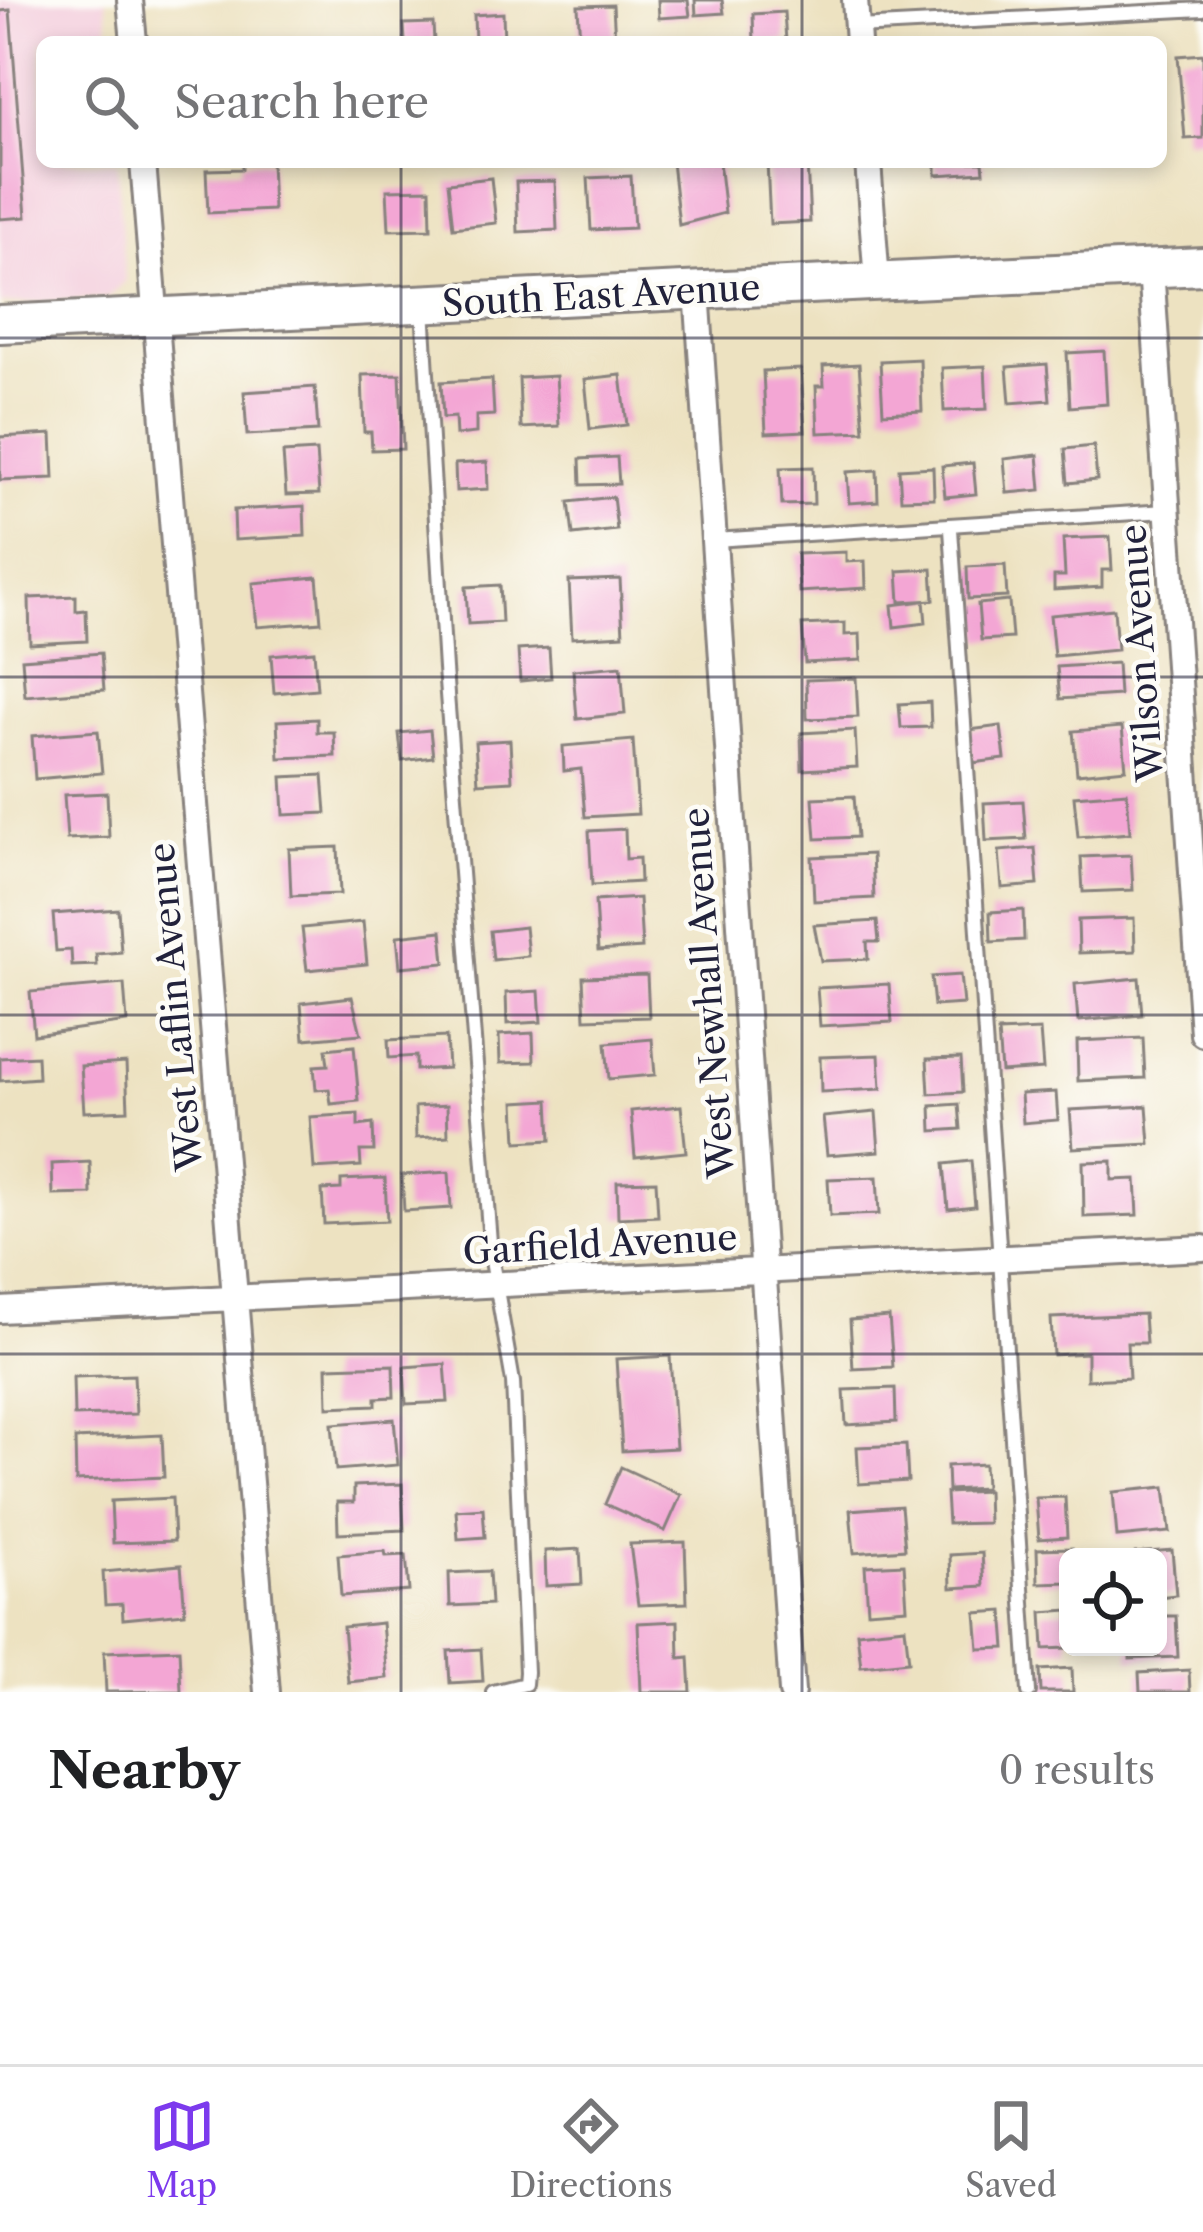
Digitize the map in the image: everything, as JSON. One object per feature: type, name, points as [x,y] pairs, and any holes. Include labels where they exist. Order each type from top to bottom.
[{"type":"main road","name":"South East Avenue","points":[[0,324],[1203,266]]},
{"type":"street","points":[[130,0],[133,36]]},
{"type":"street","points":[[855,0],[858,35]]},
{"type":"street","name":"West Laflin Avenue","points":[[143,168],[267,1692]]},
{"type":"street","points":[[868,168],[877,282]]},
{"type":"street","name":"Wilson Avenue","points":[[1151,268],[1203,1034]]},
{"type":"street","name":"West Newhall Avenue","points":[[697,290],[792,1692]]},
{"type":"street","name":"Garfield Avenue","points":[[0,1310],[1203,1248]]},
{"type":"lane","points":[[858,35],[1099,6],[1203,9]]},
{"type":"lane","points":[[423,303],[445,669],[491,1255],[500,1285],[513,1382],[526,1672],[525,1684],[493,1692]]},
{"type":"lane","points":[[713,540],[951,529],[1168,512]]},
{"type":"lane","points":[[951,529],[1029,1692]]},
{"type":"shaded area","points":[[0,0],[106,0],[109,36],[36,36],[36,168],[117,168],[125,281],[108,298],[0,304]]},
{"type":"building","points":[[658,0],[688,0],[690,16],[659,18]]},
{"type":"building","points":[[695,0],[722,0],[724,13],[696,15]]},
{"type":"building","points":[[613,5],[615,36],[580,36],[578,6]]},
{"type":"building","points":[[10,10],[26,217],[0,219],[0,11]]},
{"type":"building","points":[[784,12],[786,36],[754,36],[753,14]]},
{"type":"building","points":[[503,13],[504,36],[475,36],[474,15]]},
{"type":"building","points":[[433,23],[434,36],[405,36],[404,24]]},
{"type":"building","points":[[1203,54],[1203,138],[1185,139],[1178,56]]},
{"type":"building","points":[[271,168],[273,210],[208,213],[206,170]]},
{"type":"building","points":[[673,168],[720,168],[725,213],[679,225]]},
{"type":"building","points":[[767,168],[807,168],[810,222],[770,224]]},
{"type":"building","points":[[936,168],[984,168],[984,172],[936,175]]},
{"type":"building","points":[[631,176],[634,228],[591,230],[588,178]]},
{"type":"building","points":[[491,178],[496,223],[453,228],[448,183]]},
{"type":"building","points":[[555,181],[557,230],[518,232],[516,182]]},
{"type":"building","points":[[430,189],[431,229],[389,230],[387,190]]},
{"type":"building","points":[[1104,351],[1107,404],[1070,407],[1067,353]]},
{"type":"building","points":[[920,359],[922,411],[883,413],[880,361]]},
{"type":"building","points":[[859,364],[864,431],[818,433],[816,386],[824,386],[823,366]]},
{"type":"building","points":[[1047,364],[1050,400],[1010,403],[1007,367]]},
{"type":"building","points":[[985,366],[987,409],[944,411],[942,368]]},
{"type":"building","points":[[801,369],[805,431],[766,433],[763,371]]},
{"type":"building","points":[[400,374],[403,449],[372,450],[371,432],[364,432],[362,375]]},
{"type":"building","points":[[621,375],[627,425],[590,429],[585,379]]},
{"type":"building","points":[[556,376],[559,426],[521,428],[519,378]]},
{"type":"building","points":[[492,379],[494,415],[476,416],[476,433],[456,435],[455,417],[443,418],[441,382]]},
{"type":"building","points":[[315,387],[318,431],[247,435],[244,392]]},
{"type":"building","points":[[52,434],[54,478],[0,480],[0,437]]},
{"type":"building","points":[[1094,446],[1097,480],[1068,483],[1065,449]]},
{"type":"building","points":[[316,451],[319,494],[286,495],[283,453]]},
{"type":"building","points":[[1038,455],[1041,490],[1007,493],[1004,459]]},
{"type":"building","points":[[617,457],[619,484],[581,485],[580,459]]},
{"type":"building","points":[[487,462],[488,489],[456,491],[455,464]]},
{"type":"building","points":[[973,463],[976,494],[945,497],[942,466]]},
{"type":"building","points":[[813,467],[814,504],[782,505],[780,468]]},
{"type":"building","points":[[933,467],[934,498],[901,499],[899,469]]},
{"type":"building","points":[[877,470],[878,501],[849,503],[847,472]]},
{"type":"building","points":[[613,497],[617,530],[573,535],[569,502]]},
{"type":"building","points":[[304,506],[305,536],[235,540],[234,510]]},
{"type":"building","points":[[1110,537],[1112,570],[1102,570],[1102,587],[1054,590],[1054,576],[1065,576],[1063,539]]},
{"type":"building","points":[[846,552],[846,562],[865,561],[866,588],[799,592],[797,554]]},
{"type":"building","points":[[1005,565],[1007,597],[968,599],[967,567]]},
{"type":"building","points":[[932,569],[934,600],[900,602],[898,571]]},
{"type":"building","points":[[317,577],[321,622],[257,627],[253,583]]},
{"type":"building","points":[[620,579],[623,635],[572,638],[569,581]]},
{"type":"building","points":[[500,585],[502,622],[468,624],[466,587]]},
{"type":"building","points":[[76,596],[76,611],[86,610],[87,641],[30,644],[29,598]]},
{"type":"building","points":[[924,601],[926,623],[894,627],[892,605]]},
{"type":"building","points":[[1009,601],[1012,638],[981,640],[978,604]]},
{"type":"building","points":[[1114,609],[1117,650],[1054,656],[1050,615]]},
{"type":"building","points":[[845,623],[845,635],[860,634],[861,660],[805,663],[802,625]]},
{"type":"building","points":[[549,648],[551,678],[520,681],[518,650]]},
{"type":"building","points":[[314,651],[317,689],[274,693],[271,655]]},
{"type":"building","points":[[101,653],[104,690],[25,696],[22,659]]},
{"type":"building","points":[[1117,663],[1119,695],[1060,699],[1057,667]]},
{"type":"building","points":[[621,666],[625,714],[577,719],[573,670]]},
{"type":"building","points":[[856,678],[858,717],[807,719],[806,680]]},
{"type":"building","points":[[930,702],[931,727],[901,728],[899,704]]},
{"type":"building","points":[[317,719],[317,732],[334,732],[335,756],[279,758],[277,721]]},
{"type":"building","points":[[1001,726],[1005,759],[972,763],[969,730]]},
{"type":"building","points":[[1122,727],[1126,769],[1077,774],[1073,731]]},
{"type":"building","points":[[430,730],[433,757],[402,761],[399,733]]},
{"type":"building","points":[[855,730],[857,767],[802,770],[801,733]]},
{"type":"building","points":[[98,731],[102,773],[35,779],[32,736]]},
{"type":"building","points":[[510,740],[512,781],[478,783],[475,742]]},
{"type":"building","points":[[633,740],[638,814],[585,817],[581,769],[564,771],[563,746]]},
{"type":"building","points":[[323,775],[326,813],[284,815],[282,777]]},
{"type":"building","points":[[1127,792],[1130,833],[1078,837],[1074,796]]},
{"type":"building","points":[[107,793],[109,837],[67,839],[64,795]]},
{"type":"building","points":[[854,796],[857,837],[816,839],[813,798]]},
{"type":"building","points":[[1023,801],[1026,839],[986,841],[984,803]]},
{"type":"building","points":[[625,829],[626,859],[639,858],[640,882],[592,885],[589,831]]},
{"type":"building","points":[[338,847],[340,894],[291,896],[289,849]]},
{"type":"building","points":[[1035,848],[1038,885],[1002,888],[999,851]]},
{"type":"building","points":[[872,854],[874,898],[814,901],[812,857]]},
{"type":"building","points":[[1131,855],[1133,890],[1083,892],[1081,857]]},
{"type":"building","points":[[639,898],[642,948],[598,951],[595,901]]},
{"type":"building","points":[[118,909],[121,952],[96,954],[97,965],[72,966],[71,950],[56,951],[53,914]]},
{"type":"building","points":[[1023,910],[1024,940],[991,942],[990,912]]},
{"type":"building","points":[[1134,918],[1135,951],[1079,953],[1078,920]]},
{"type":"building","points":[[877,921],[879,942],[867,942],[868,959],[821,961],[814,925]]},
{"type":"building","points":[[363,922],[367,964],[307,970],[302,928]]},
{"type":"building","points":[[525,927],[528,956],[493,960],[490,931]]},
{"type":"building","points":[[442,931],[445,963],[400,967],[397,936]]},
{"type":"building","points":[[647,975],[649,1017],[585,1019],[583,977]]},
{"type":"building","points":[[960,975],[963,1004],[934,1006],[931,977]]},
{"type":"building","points":[[1139,978],[1142,1015],[1078,1021],[1075,984]]},
{"type":"building","points":[[124,984],[127,1022],[34,1035],[30,992]]},
{"type":"building","points":[[889,984],[892,1022],[820,1026],[817,988]]},
{"type":"building","points":[[539,991],[541,1022],[507,1024],[506,993]]},
{"type":"building","points":[[352,997],[361,1034],[304,1039],[301,1003]]},
{"type":"building","points":[[1040,1030],[1043,1069],[1001,1072],[998,1032]]},
{"type":"building","points":[[533,1033],[534,1062],[500,1063],[499,1035]]},
{"type":"building","points":[[446,1037],[448,1068],[416,1070],[416,1056],[389,1058],[388,1040]]},
{"type":"building","points":[[1143,1038],[1145,1078],[1078,1081],[1077,1041]]},
{"type":"building","points":[[652,1039],[655,1075],[609,1079],[606,1043]]},
{"type":"building","points":[[354,1046],[359,1101],[331,1104],[329,1089],[316,1090],[314,1066],[328,1065],[326,1049]]},
{"type":"building","points":[[879,1055],[881,1089],[821,1092],[820,1057]]},
{"type":"building","points":[[37,1056],[38,1078],[0,1081],[0,1058]]},
{"type":"building","points":[[961,1058],[963,1092],[929,1094],[927,1059]]},
{"type":"building","points":[[126,1063],[128,1110],[84,1112],[81,1066]]},
{"type":"building","points":[[1056,1092],[1058,1120],[1023,1123],[1021,1094]]},
{"type":"building","points":[[549,1100],[551,1140],[517,1142],[515,1102]]},
{"type":"building","points":[[959,1104],[961,1129],[932,1131],[931,1106]]},
{"type":"building","points":[[447,1105],[448,1136],[416,1138],[415,1107]]},
{"type":"building","points":[[681,1106],[686,1152],[635,1157],[631,1111]]},
{"type":"building","points":[[1147,1106],[1150,1144],[1073,1148],[1070,1110]]},
{"type":"building","points":[[876,1112],[879,1151],[827,1155],[823,1117]]},
{"type":"building","points":[[358,1114],[358,1126],[373,1124],[374,1151],[360,1151],[361,1166],[314,1169],[310,1117]]},
{"type":"building","points":[[971,1161],[975,1206],[948,1209],[944,1164]]},
{"type":"building","points":[[1112,1161],[1112,1180],[1136,1179],[1138,1215],[1084,1217],[1083,1162]]},
{"type":"building","points":[[90,1162],[91,1194],[53,1195],[52,1164]]},
{"type":"building","points":[[449,1172],[451,1208],[404,1211],[402,1175]]},
{"type":"building","points":[[877,1177],[879,1214],[830,1216],[828,1179]]},
{"type":"building","points":[[385,1178],[387,1221],[324,1224],[322,1190],[341,1189],[341,1180]]},
{"type":"building","points":[[656,1181],[658,1216],[618,1218],[617,1182]]},
{"type":"building","points":[[1144,1314],[1146,1343],[1127,1343],[1129,1378],[1087,1380],[1087,1353],[1053,1355],[1051,1318]]},
{"type":"building","points":[[889,1317],[893,1367],[853,1369],[850,1320]]},
{"type":"building","points":[[670,1356],[676,1448],[622,1451],[616,1359]]},
{"type":"building","points":[[445,1364],[448,1402],[406,1404],[404,1367]]},
{"type":"building","points":[[393,1365],[394,1397],[376,1398],[376,1405],[328,1407],[327,1367]]},
{"type":"building","points":[[134,1375],[136,1414],[74,1416],[73,1377]]},
{"type":"building","points":[[895,1388],[896,1422],[846,1425],[844,1390]]},
{"type":"building","points":[[394,1419],[398,1465],[336,1470],[332,1424]]},
{"type":"building","points":[[162,1435],[164,1477],[76,1481],[75,1439]]},
{"type":"building","points":[[906,1445],[908,1481],[859,1484],[857,1447]]},
{"type":"building","points":[[984,1464],[985,1488],[948,1490],[947,1466]]},
{"type":"building","points":[[621,1467],[681,1495],[665,1531],[605,1504]]},
{"type":"building","points":[[402,1484],[404,1530],[338,1533],[337,1502],[354,1502],[354,1486]]},
{"type":"building","points":[[1165,1487],[1170,1532],[1117,1537],[1113,1492]]},
{"type":"building","points":[[987,1491],[988,1523],[948,1524],[946,1493]]},
{"type":"building","points":[[1065,1497],[1067,1537],[1039,1539],[1036,1498]]},
{"type":"building","points":[[172,1498],[174,1541],[113,1543],[111,1501]]},
{"type":"building","points":[[901,1506],[905,1549],[854,1553],[850,1510]]},
{"type":"building","points":[[483,1508],[485,1537],[458,1539],[456,1510]]},
{"type":"building","points":[[685,1542],[687,1603],[638,1605],[630,1544]]},
{"type":"building","points":[[1059,1548],[1059,1582],[1038,1583],[1037,1549]]},
{"type":"building","points":[[580,1549],[582,1584],[546,1586],[545,1551]]},
{"type":"building","points":[[1167,1550],[1172,1550],[1176,1595],[1167,1596]]},
{"type":"building","points":[[385,1551],[386,1556],[406,1555],[409,1591],[341,1596],[338,1555]]},
{"type":"building","points":[[982,1553],[984,1586],[951,1588],[950,1555]]},
{"type":"building","points":[[904,1564],[907,1608],[868,1611],[865,1566]]},
{"type":"building","points":[[181,1565],[185,1613],[123,1619],[122,1604],[105,1605],[103,1572]]},
{"type":"building","points":[[489,1571],[491,1604],[450,1606],[449,1573]]},
{"type":"building","points":[[1003,1611],[1006,1648],[979,1649],[976,1613]]},
{"type":"building","points":[[1059,1611],[1059,1648],[1044,1649],[1042,1612]]},
{"type":"building","points":[[1167,1616],[1176,1616],[1178,1657],[1130,1659],[1167,1656]]},
{"type":"building","points":[[678,1621],[679,1658],[689,1657],[691,1692],[641,1692],[638,1623]]},
{"type":"building","points":[[382,1623],[387,1678],[348,1682],[343,1627]]},
{"type":"building","points":[[905,1627],[909,1661],[861,1666],[857,1632]]},
{"type":"building","points":[[179,1649],[181,1691],[106,1692],[104,1652]]},
{"type":"building","points":[[481,1649],[483,1681],[450,1683],[448,1651]]},
{"type":"building","points":[[1072,1668],[1073,1692],[1041,1692],[1040,1670]]},
{"type":"building","points":[[1189,1670],[1190,1692],[1140,1692],[1139,1673]]}]
